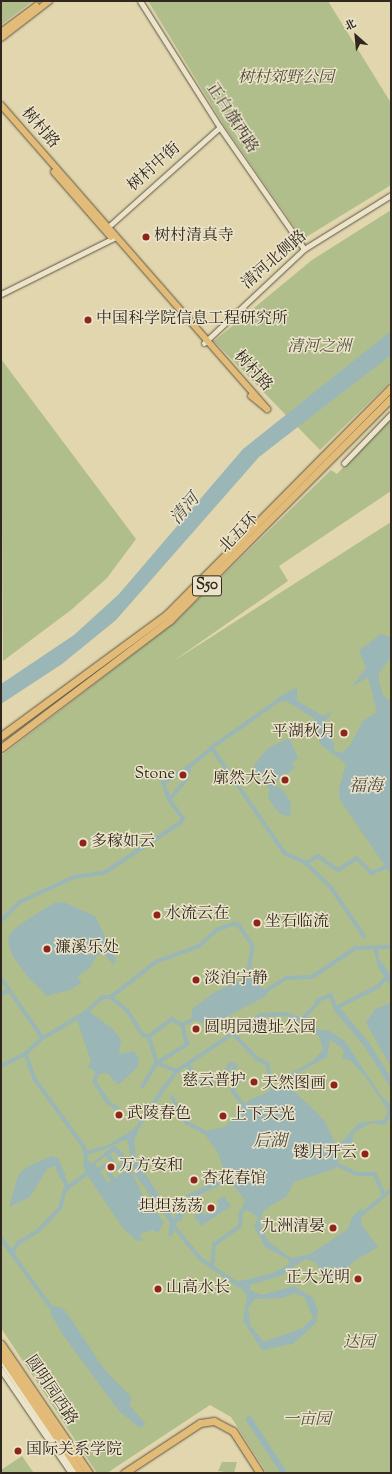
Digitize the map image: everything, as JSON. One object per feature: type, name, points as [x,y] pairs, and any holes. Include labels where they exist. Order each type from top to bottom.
[{"type":"highway","name":"北五环","points":[[1,736],[57,698],[166,615],[391,388]]},
{"type":"highway","name":"北五环","points":[[1,748],[136,648],[214,579],[391,398]]},
{"type":"highway","points":[[1,731],[57,698]]},
{"type":"highway","points":[[1,752],[62,704]]},
{"type":"highway","name":"圆明园西路","points":[[1,1344],[30,1392]]},
{"type":"highway","name":"圆明园西路","points":[[1,1355],[89,1473]]},
{"type":"highway","points":[[30,1392],[81,1473]]},
{"type":"highway","points":[[124,1473],[200,1423],[214,1421],[233,1431],[260,1473]]},
{"type":"main road","points":[[1,32],[42,1]]},
{"type":"main road","points":[[1,38],[49,1]]},
{"type":"main road","name":"树村路","points":[[1,105],[108,227],[114,238]]},
{"type":"main road","name":"树村路","points":[[1,112],[114,238],[261,408],[267,410],[205,342]]},
{"type":"street","name":"正白旗西路","points":[[140,1],[220,127],[304,250]]},
{"type":"street","name":"树村中街","points":[[108,227],[220,127]]},
{"type":"street","name":"清河北侧路","points":[[205,342],[304,250],[391,195]]},
{"type":"street","points":[[1,294],[114,238]]},
{"type":"street","points":[[344,463],[391,414]]},
{"type":"street","name":"圆明园西路","points":[[1,1361],[76,1473]]},
{"type":"street","name":"圆明园西路","points":[[1,1370],[71,1473]]},
{"type":"green space","points":[[1,1],[33,1],[1,25]]},
{"type":"green space","name":"树村郊野公园","points":[[148,1],[328,1],[391,103],[391,185],[303,239],[225,127]]},
{"type":"green space","name":"清河之洲","points":[[391,210],[391,381],[320,450],[214,341],[312,260]]},
{"type":"green space","points":[[1,359],[136,539],[107,578],[71,610],[3,661]]},
{"type":"green space","name":"圆明园遗址公园","points":[[391,416],[391,491],[279,566],[288,581],[172,662],[391,522],[391,1473],[267,1473],[231,1417],[210,1405],[107,1473],[97,1473],[1,1328],[1,756],[174,623],[331,470],[337,474]]},
{"type":"green space","points":[[22,1456],[33,1472],[1,1473],[1,1470]]},
{"type":"green space","points":[[222,1462],[237,1462],[234,1473],[218,1471]]},
{"type":"water","points":[[391,331],[391,355],[259,457],[116,620],[62,664],[1,704],[1,684],[74,635],[119,594],[243,449]]},
{"type":"water","name":"福海","points":[[381,634],[391,637],[391,657],[379,673],[379,681],[383,695],[391,702],[391,875],[340,800],[339,788],[346,764],[320,744],[314,718],[286,701],[282,702],[279,697],[297,687],[297,701],[323,716],[332,712],[324,723],[334,743],[334,751],[342,753],[350,745],[363,721],[377,712],[368,677],[352,687],[366,668],[359,651]]},
{"type":"water","points":[[289,738],[298,758],[292,764],[295,768],[271,784],[281,788],[291,802],[290,817],[279,813],[268,798],[270,789],[257,775],[254,765],[268,748]]},
{"type":"water","points":[[63,902],[95,916],[116,959],[114,965],[103,953],[97,955],[90,968],[77,977],[82,982],[72,989],[47,996],[27,976],[12,955],[8,941],[10,933],[22,923],[54,903]]},
{"type":"water","points":[[373,947],[378,949],[379,959],[391,975],[391,987],[378,967]]},
{"type":"water","points":[[251,975],[268,995],[211,1025],[192,1020],[192,1009],[215,992]]},
{"type":"water","name":"后湖","points":[[317,1001],[321,1002],[305,1019],[319,1030],[328,1030],[345,1041],[382,1097],[391,1104],[391,1115],[385,1125],[371,1123],[354,1133],[352,1144],[337,1152],[338,1164],[334,1169],[294,1182],[287,1196],[263,1211],[260,1225],[269,1242],[291,1258],[297,1257],[312,1253],[348,1229],[352,1217],[362,1208],[361,1224],[378,1247],[354,1261],[342,1274],[335,1274],[330,1282],[315,1262],[305,1259],[281,1276],[250,1285],[250,1290],[262,1295],[294,1286],[313,1298],[318,1310],[316,1323],[293,1344],[262,1350],[243,1321],[247,1295],[236,1282],[273,1273],[289,1264],[288,1259],[266,1248],[254,1227],[258,1217],[242,1206],[245,1200],[233,1185],[224,1183],[187,1201],[182,1220],[177,1222],[172,1236],[168,1236],[170,1223],[134,1173],[127,1139],[103,1150],[87,1155],[86,1151],[108,1145],[134,1129],[138,1133],[134,1140],[136,1159],[174,1219],[181,1198],[221,1178],[223,1168],[218,1153],[206,1136],[206,1131],[225,1127],[248,1101],[285,1084],[293,1072],[313,1061],[323,1050],[319,1036],[294,1018],[301,1017]],"holes":[[[330,1039],[344,1050],[342,1058],[350,1060],[364,1075],[388,1110],[384,1120],[359,1123],[337,1147],[324,1120],[291,1088],[296,1074],[327,1057]],[[294,1293],[304,1297],[313,1318],[302,1328],[264,1342],[250,1325],[248,1308],[255,1299],[283,1298]]]},
{"type":"water","points":[[391,1003],[391,1067],[366,1023],[375,1009]]},
{"type":"water","points":[[86,1009],[113,1029],[121,1040],[119,1054],[134,1051],[139,1060],[137,1068],[118,1085],[107,1073],[100,1074],[88,1067],[91,1061],[76,1017]]},
{"type":"water","points":[[114,1145],[123,1153],[143,1196],[164,1222],[158,1233],[153,1230],[140,1234],[143,1240],[137,1241],[122,1227],[84,1170],[83,1163],[89,1160],[91,1164]],"holes":[[[114,1151],[122,1163],[114,1168],[116,1171],[124,1166],[127,1170],[115,1178],[110,1170],[106,1173],[111,1181],[108,1183],[100,1171],[107,1166],[105,1163],[98,1168],[95,1164],[106,1156],[111,1164],[115,1161],[110,1154]]]},
{"type":"water","points":[[52,1156],[58,1158],[66,1176],[60,1179],[55,1166],[47,1169],[30,1197],[9,1207],[18,1176],[25,1168]]},
{"type":"water","points":[[224,1196],[231,1206],[201,1226],[194,1216],[201,1211],[204,1215],[219,1205],[217,1201]]},
{"type":"water","points":[[56,1306],[64,1309],[104,1369],[132,1398],[129,1405],[146,1424],[140,1428],[118,1410],[61,1332],[51,1314],[51,1307]]},
{"type":"waterway","points":[[280,700],[212,748],[285,853],[306,863],[331,887],[364,936]]},
{"type":"waterway","points":[[1,921],[20,902],[74,877],[104,873],[180,823],[183,819],[169,800],[186,780],[190,766],[212,748]]},
{"type":"waterway","points":[[169,800],[163,783],[190,766]]},
{"type":"waterway","points":[[306,863],[318,856],[338,870],[357,858],[372,873],[384,868]]},
{"type":"waterway","points":[[111,997],[156,962],[199,946],[217,930],[233,924],[239,925],[253,946],[248,976]]},
{"type":"waterway","points":[[264,992],[286,978],[312,977],[356,948],[391,947]]},
{"type":"waterway","points":[[317,1001],[331,995],[336,1008],[379,986],[387,976]]},
{"type":"waterway","points":[[1,978],[43,1038],[26,1054],[1,1067]]},
{"type":"waterway","points":[[1,994],[9,991]]},
{"type":"waterway","points":[[85,1013],[103,997],[111,997],[127,1010],[143,1035],[149,1036],[157,1063],[143,1086]]},
{"type":"waterway","points":[[336,1008],[367,1045],[391,1083]]},
{"type":"waterway","points":[[157,1063],[177,1071],[261,1015],[287,1014],[299,1019]]},
{"type":"waterway","points":[[43,1038],[80,1016]]},
{"type":"waterway","points":[[149,1036],[172,1019],[182,1025],[192,1020]]},
{"type":"waterway","points":[[157,1063],[187,1044],[182,1025]]},
{"type":"waterway","points":[[234,1034],[256,1058],[268,1064],[273,1096]]},
{"type":"waterway","points":[[26,1054],[35,1079],[85,1148],[87,1164]]},
{"type":"waterway","points":[[188,1064],[200,1081],[208,1085],[214,1077],[224,1075],[231,1064],[236,1066],[234,1071],[241,1079],[233,1091],[246,1108]]},
{"type":"waterway","points":[[166,1086],[177,1071]]},
{"type":"waterway","points":[[98,1072],[95,1082],[108,1102],[119,1110]]},
{"type":"waterway","points":[[134,1133],[166,1085]]},
{"type":"waterway","points":[[172,1097],[187,1123],[209,1134]]},
{"type":"waterway","points":[[334,1163],[358,1174],[375,1174],[384,1194]]},
{"type":"waterway","points":[[1,1238],[12,1253],[18,1243],[38,1231],[60,1208],[65,1190],[89,1172]]},
{"type":"waterway","points":[[63,1177],[68,1187]]},
{"type":"waterway","points":[[360,1216],[391,1190]]},
{"type":"waterway","points":[[212,1269],[214,1245],[240,1226],[241,1212],[248,1206]]},
{"type":"waterway","points":[[173,1225],[201,1259],[239,1285]]},
{"type":"waterway","points":[[12,1253],[51,1307]]},
{"type":"waterway","points":[[249,1419],[284,1473]]},
{"type":"place","name":"树村清真寺","points":[[146,237]]},
{"type":"place","name":"中国科学院信息工程研究所","points":[[88,320]]},
{"type":"place","name":"平湖秋月","points":[[344,733]]},
{"type":"place","name":"Stone","points":[[183,775]]},
{"type":"place","name":"廓然大公","points":[[285,780]]},
{"type":"place","name":"多稼如云","points":[[83,843]]},
{"type":"place","name":"水流云在","points":[[157,915]]},
{"type":"place","name":"坐石临流","points":[[257,923]]},
{"type":"place","name":"濂溪乐处","points":[[47,949]]},
{"type":"place","name":"淡泊宁静","points":[[196,980]]},
{"type":"place","name":"圆明园遗址公园","points":[[196,1029]]},
{"type":"place","name":"慈云普护","points":[[254,1082]]},
{"type":"place","name":"天然图画","points":[[334,1085]]},
{"type":"place","name":"武陵春色","points":[[119,1115]]},
{"type":"place","name":"上下天光","points":[[223,1116]]},
{"type":"place","name":"镂月开云","points":[[365,1154]]},
{"type":"place","name":"万方安和","points":[[111,1167]]},
{"type":"place","name":"杏花春馆","points":[[194,1180]]},
{"type":"place","name":"坦坦荡荡","points":[[211,1208]]},
{"type":"place","name":"九洲清晏","points":[[333,1228]]},
{"type":"place","name":"正大光明","points":[[358,1279]]},
{"type":"place","name":"山高水长","points":[[158,1289]]},
{"type":"place","name":"国际关系学院","points":[[18,1451]]},
{"type":"water label","name":"清河","points":[[186,510]]},
{"type":"park label","name":"达园","points":[[359,1344]]},
{"type":"park label","name":"一亩园","points":[[307,1421]]}]
